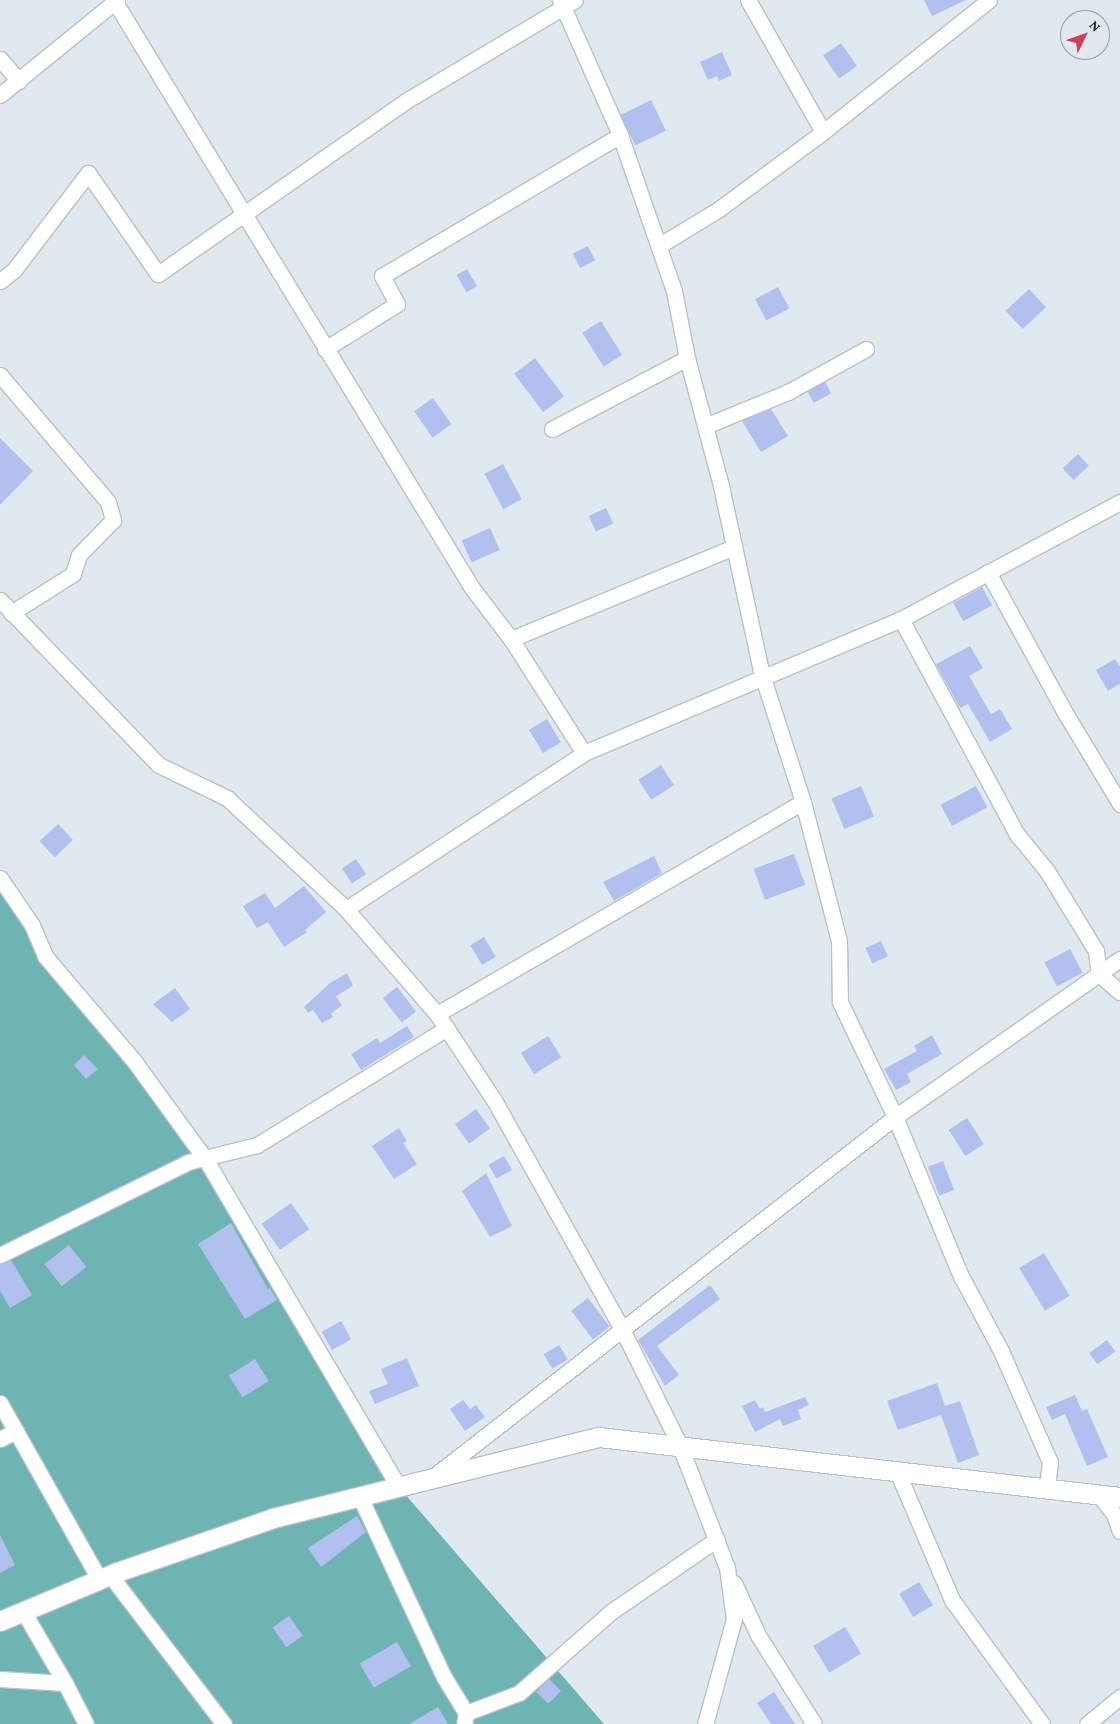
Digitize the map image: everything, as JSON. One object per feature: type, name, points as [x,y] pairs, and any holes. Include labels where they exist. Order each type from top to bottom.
[{"type":"street","points":[[748,0],[823,132]]},
{"type":"street","points":[[660,245],[719,209],[823,132],[989,0]]},
{"type":"street","points":[[0,95],[116,1],[243,215],[472,588],[511,639],[584,753]]},
{"type":"street","points":[[0,281],[14,270],[88,173],[158,274],[409,99],[566,2],[620,135],[660,245],[674,291],[686,358],[705,426],[762,675],[803,802],[839,941],[840,1002],[895,1117],[960,1276],[1001,1351],[1050,1462],[1047,1488]]},
{"type":"street","points":[[0,59],[19,81]]},
{"type":"street","points":[[325,350],[397,304],[382,276],[620,135]]},
{"type":"street","points":[[705,426],[788,392],[866,350]]},
{"type":"street","points":[[552,429],[686,358]]},
{"type":"street","points":[[0,375],[108,502],[113,520],[79,555],[72,574],[10,613]]},
{"type":"street","points":[[346,909],[584,753],[762,675],[901,619],[1120,502]]},
{"type":"street","points":[[511,639],[734,548]]},
{"type":"street","points":[[988,572],[1067,716],[1120,804]]},
{"type":"street","points":[[0,600],[10,613],[159,765],[227,798],[346,909],[437,1014],[494,1100],[623,1331],[680,1446],[727,1568],[758,1635],[814,1724]]},
{"type":"street","points":[[901,619],[1016,833],[1047,871],[1096,951],[1099,974],[1120,992]]},
{"type":"street","points":[[437,1014],[803,802]]},
{"type":"street","points":[[0,878],[32,925],[45,956],[134,1061],[206,1160],[398,1486]]},
{"type":"street","points":[[433,1477],[623,1331],[895,1117],[1120,959]]},
{"type":"street","points":[[0,1255],[188,1162],[206,1160],[257,1146],[447,1028]]},
{"type":"street","points":[[0,1403],[104,1577],[224,1724]]},
{"type":"street","points":[[0,1439],[16,1432]]},
{"type":"street","points":[[0,1621],[104,1577],[274,1518],[359,1495],[599,1437],[1120,1497]]},
{"type":"street","points":[[897,1471],[952,1600],[1042,1724]]},
{"type":"street","points":[[1098,1494],[1114,1514],[1120,1531]]},
{"type":"street","points":[[359,1495],[465,1719],[519,1692],[612,1611],[717,1539]]},
{"type":"street","points":[[705,1724],[734,1619],[727,1568]]},
{"type":"street","points":[[23,1611],[65,1683],[86,1724]]},
{"type":"street","points":[[0,1679],[65,1683]]},
{"type":"street","points":[[1087,1724],[1120,1696]]},
{"type":"shaded area","points":[[0,878],[45,956],[206,1160],[398,1486],[604,1724],[0,1724]]},
{"type":"building","points":[[924,0],[966,0],[932,16]]},
{"type":"building","points":[[841,43],[857,66],[839,79],[823,56]]},
{"type":"building","points":[[722,52],[732,75],[719,81],[717,76],[708,80],[700,62]]},
{"type":"building","points":[[651,100],[666,131],[635,145],[620,115]]},
{"type":"building","points":[[588,246],[595,260],[580,268],[573,254]]},
{"type":"building","points":[[467,269],[477,286],[467,292],[457,275]]},
{"type":"building","points":[[778,287],[789,308],[766,320],[755,299]]},
{"type":"building","points":[[1029,289],[1046,307],[1023,329],[1006,311]]},
{"type":"building","points":[[601,321],[622,355],[604,367],[582,333]]},
{"type":"building","points":[[535,358],[564,396],[543,412],[514,374]]},
{"type":"building","points":[[825,382],[831,393],[814,403],[808,392]]},
{"type":"building","points":[[433,398],[451,424],[433,437],[414,411]]},
{"type":"building","points":[[771,409],[788,436],[761,452],[742,421]]},
{"type":"building","points":[[0,438],[33,471],[0,505]]},
{"type":"building","points":[[1078,454],[1089,466],[1074,480],[1063,468]]},
{"type":"building","points":[[503,464],[522,499],[503,509],[484,474]]},
{"type":"building","points":[[606,508],[613,523],[596,531],[589,516]]},
{"type":"building","points":[[490,528],[500,550],[471,563],[462,541]]},
{"type":"building","points":[[982,587],[992,605],[963,621],[953,603]]},
{"type":"building","points":[[970,646],[983,668],[969,676],[991,714],[1000,709],[1012,729],[990,742],[968,704],[960,708],[936,664]]},
{"type":"building","points":[[1115,659],[1120,667],[1120,684],[1108,691],[1096,670]]},
{"type":"building","points":[[547,719],[561,742],[543,753],[529,730]]},
{"type":"building","points":[[661,765],[674,785],[651,800],[638,780]]},
{"type":"building","points":[[861,786],[874,816],[844,829],[832,799]]},
{"type":"building","points":[[976,786],[987,807],[952,826],[941,805]]},
{"type":"building","points":[[58,824],[73,840],[55,857],[40,841]]},
{"type":"building","points":[[794,854],[805,885],[765,900],[754,869]]},
{"type":"building","points":[[654,856],[662,873],[614,901],[603,882]]},
{"type":"building","points":[[356,859],[366,874],[352,883],[342,869]]},
{"type":"building","points":[[304,886],[326,912],[305,930],[307,932],[284,947],[268,922],[257,928],[243,906],[265,893],[275,908]]},
{"type":"building","points":[[484,937],[496,957],[482,965],[470,945]]},
{"type":"building","points":[[881,941],[888,957],[872,963],[865,948]]},
{"type":"building","points":[[1070,949],[1083,973],[1057,986],[1044,963]]},
{"type":"building","points":[[347,973],[353,986],[336,996],[342,1005],[331,1014],[333,1017],[322,1023],[313,1010],[308,1013],[304,1007],[330,983]]},
{"type":"building","points":[[397,987],[416,1011],[402,1023],[383,998]]},
{"type":"building","points":[[175,988],[190,1009],[172,1022],[153,1004]]},
{"type":"building","points":[[407,1026],[414,1037],[361,1070],[351,1054],[377,1038],[380,1043]]},
{"type":"building","points":[[932,1035],[942,1054],[907,1074],[911,1082],[896,1090],[884,1069],[917,1051],[914,1046]]},
{"type":"building","points":[[548,1036],[561,1057],[534,1074],[521,1053]]},
{"type":"building","points":[[84,1055],[98,1069],[86,1079],[74,1065]]},
{"type":"building","points":[[476,1109],[490,1128],[469,1144],[455,1124]]},
{"type":"building","points":[[967,1118],[984,1144],[965,1156],[949,1130]]},
{"type":"building","points":[[399,1128],[407,1141],[403,1143],[417,1164],[394,1179],[372,1146]]},
{"type":"building","points":[[504,1156],[512,1170],[496,1179],[488,1165]]},
{"type":"building","points":[[943,1161],[954,1190],[939,1196],[928,1167]]},
{"type":"building","points":[[486,1173],[512,1226],[490,1237],[462,1191]]},
{"type":"building","points":[[291,1203],[309,1229],[280,1250],[262,1224]]},
{"type":"building","points":[[231,1223],[268,1289],[270,1288],[277,1300],[245,1319],[198,1244]]},
{"type":"building","points":[[69,1245],[86,1267],[62,1286],[45,1264]]},
{"type":"building","points":[[1044,1253],[1070,1296],[1045,1311],[1019,1268]]},
{"type":"building","points":[[11,1260],[32,1295],[10,1308],[0,1291],[0,1264]]},
{"type":"building","points":[[710,1285],[720,1299],[657,1346],[679,1375],[665,1386],[638,1340]]},
{"type":"building","points":[[588,1298],[610,1327],[593,1339],[571,1311]]},
{"type":"building","points":[[341,1321],[351,1339],[332,1350],[322,1332]]},
{"type":"building","points":[[1107,1340],[1115,1351],[1097,1364],[1089,1353]]},
{"type":"building","points":[[559,1345],[568,1360],[552,1369],[544,1354]]},
{"type":"building","points":[[407,1358],[419,1386],[375,1404],[369,1391],[388,1384],[381,1369]]},
{"type":"building","points":[[255,1359],[269,1381],[242,1397],[229,1375]]},
{"type":"building","points":[[937,1383],[945,1406],[960,1401],[979,1455],[958,1463],[941,1415],[898,1430],[887,1401]]},
{"type":"building","points":[[1075,1395],[1082,1411],[1087,1409],[1108,1457],[1087,1466],[1065,1414],[1052,1420],[1046,1407]]},
{"type":"building","points":[[805,1397],[809,1405],[798,1410],[801,1419],[783,1426],[780,1419],[755,1432],[742,1406],[755,1400],[760,1409],[763,1407],[765,1412]]},
{"type":"building","points":[[463,1400],[470,1409],[476,1405],[485,1417],[465,1431],[450,1409]]},
{"type":"building","points":[[357,1516],[366,1532],[321,1567],[308,1548]]},
{"type":"building","points":[[0,1535],[15,1565],[0,1573]]},
{"type":"building","points":[[919,1582],[933,1605],[913,1617],[899,1594]]},
{"type":"building","points":[[289,1616],[303,1636],[286,1647],[273,1627]]},
{"type":"building","points":[[845,1627],[861,1654],[829,1673],[813,1646]]},
{"type":"building","points":[[397,1642],[411,1666],[374,1688],[360,1664]]},
{"type":"building","points":[[549,1679],[561,1691],[548,1704],[536,1692]]},
{"type":"building","points":[[774,1692],[795,1724],[771,1724],[757,1703]]},
{"type":"building","points":[[438,1707],[448,1724],[409,1724]]}]
